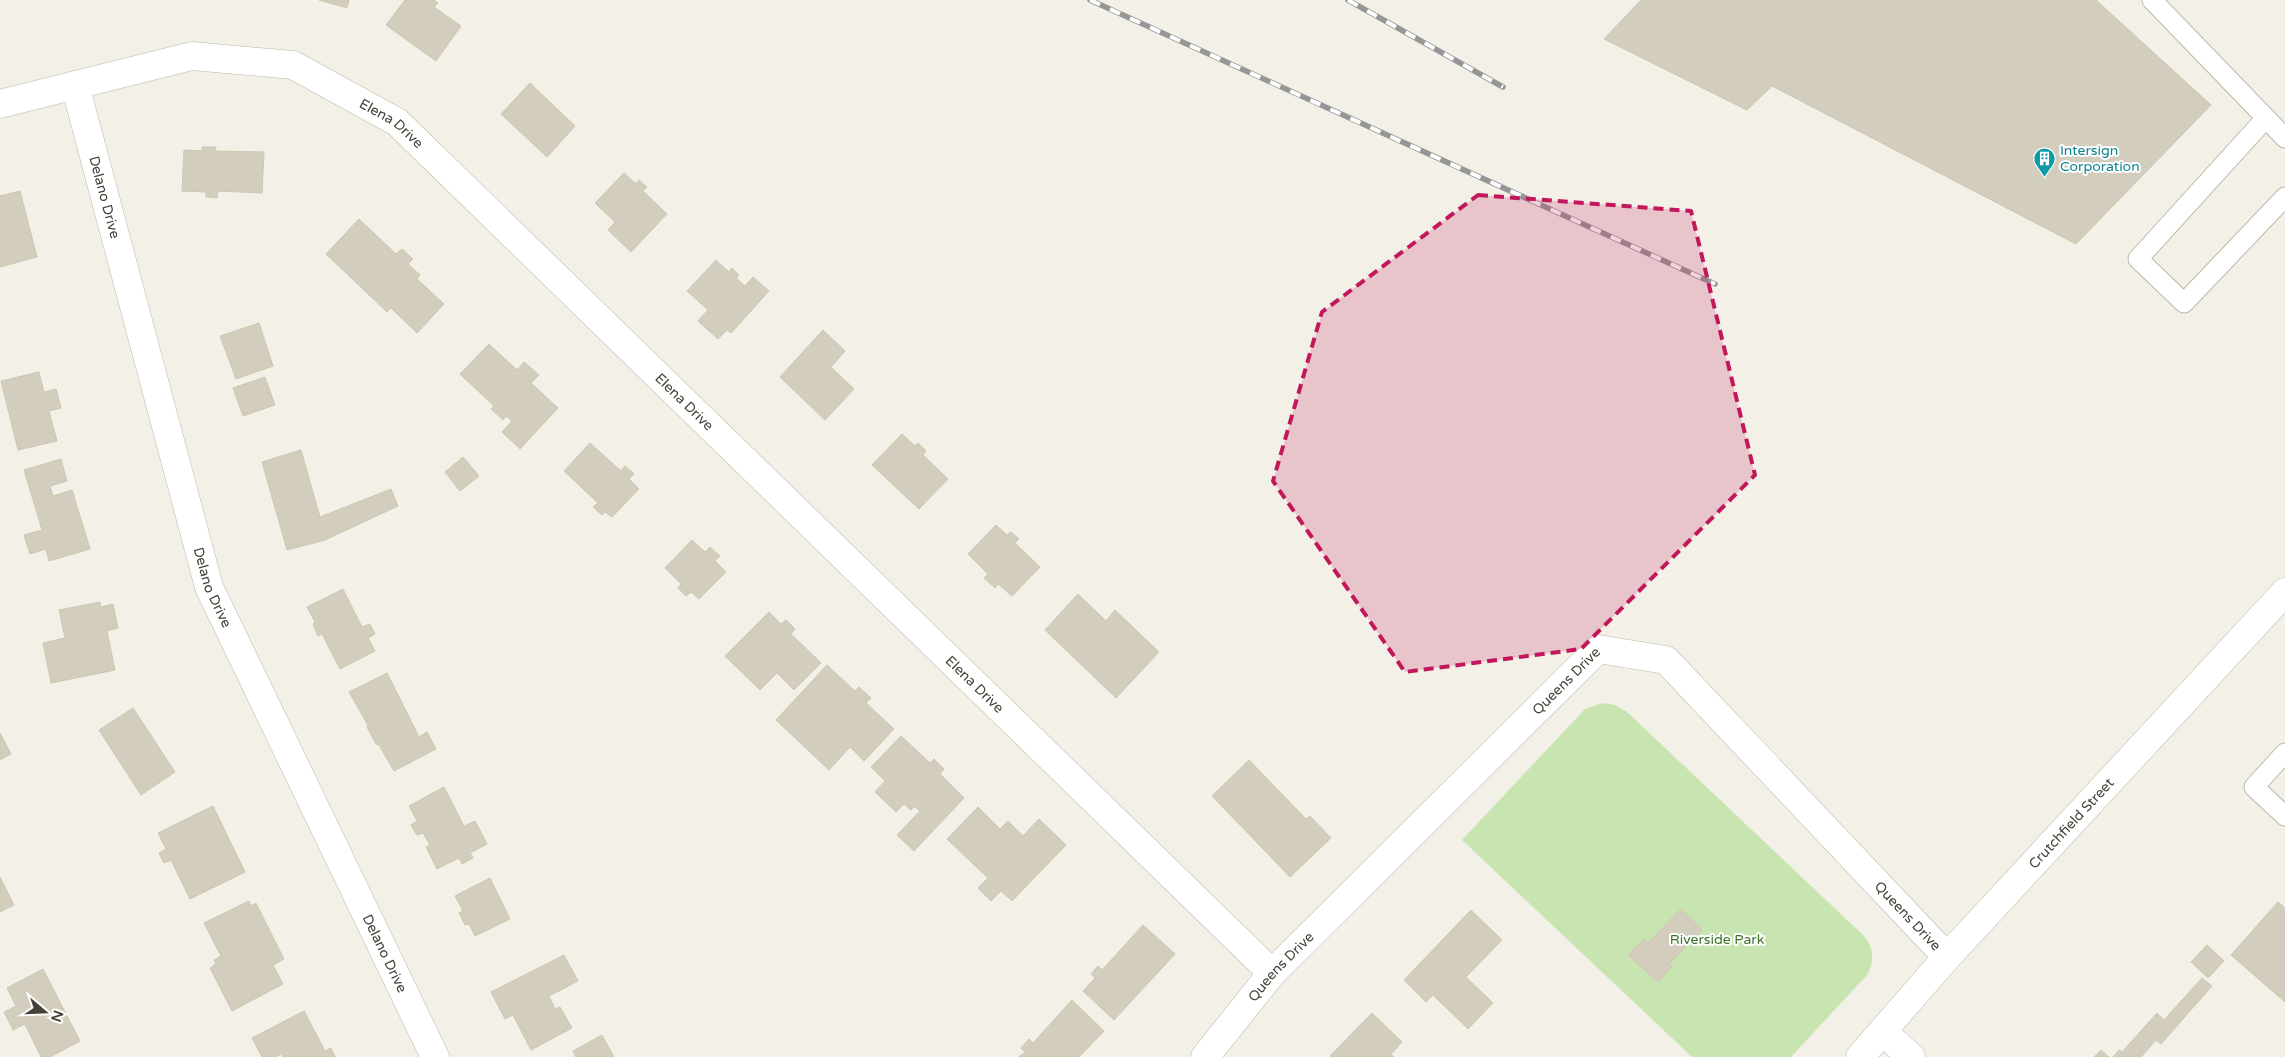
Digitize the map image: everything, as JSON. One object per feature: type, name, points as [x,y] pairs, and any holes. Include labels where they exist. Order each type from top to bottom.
[{"type":"street","name":"Elena Drive","points":[[0,104],[192,56],[293,65],[397,122],[1272,973]]},
{"type":"street","name":"Delano Drive","points":[[74,86],[209,587],[435,1057]]},
{"type":"street","name":"Crutchfield Street","points":[[1860,1057],[1947,957],[2285,592]]},
{"type":"street","name":"Queens Drive","points":[[1205,1057],[1272,973],[1598,649],[1666,660],[1947,957]]},
{"type":"street","points":[[1883,1032],[1911,1057]]},
{"type":"lane","points":[[2152,0],[2285,138]]},
{"type":"lane","points":[[2266,118],[2138,259],[2184,303],[2282,208]]},
{"type":"lane","points":[[2285,753],[2254,787],[2285,816]]},
{"type":"highlighted area","points":[[1478,195],[1691,211],[1755,475],[1581,649],[1405,672],[1273,481],[1322,312]]},
{"type":"green space","name":"Riverside Park","points":[[1602,703],[1615,705],[1626,711],[1867,940],[1871,949],[1872,959],[1867,975],[1791,1057],[1692,1057],[1462,840],[1585,709]]},
{"type":"building","points":[[319,0],[349,0],[347,8]]},
{"type":"building","points":[[405,0],[434,0],[438,3],[434,7],[461,26],[436,61],[386,25]]},
{"type":"building","name":"Intersign Corporation","points":[[1641,0],[2096,0],[2211,105],[2076,244],[1772,86],[1747,110],[1604,39]]},
{"type":"building","points":[[530,83],[575,126],[547,157],[501,114]]},
{"type":"building","points":[[202,147],[216,147],[215,151],[264,152],[262,193],[218,191],[217,198],[206,197],[206,192],[182,191],[184,150],[202,151]]},
{"type":"building","points":[[624,173],[636,184],[639,180],[647,187],[643,191],[667,214],[631,252],[608,230],[615,222],[595,203]]},
{"type":"building","points":[[20,191],[37,257],[0,267],[0,196]]},
{"type":"building","points":[[359,219],[396,254],[402,249],[413,259],[408,264],[420,275],[417,279],[444,304],[417,333],[391,308],[387,312],[326,254]]},
{"type":"building","points":[[716,260],[729,272],[732,268],[739,275],[736,278],[745,286],[753,277],[769,291],[731,333],[727,330],[718,339],[698,321],[708,310],[687,291]]},
{"type":"building","points":[[259,323],[273,366],[236,379],[220,336]]},
{"type":"building","points":[[823,330],[845,351],[831,367],[854,389],[825,420],[780,377]]},
{"type":"building","points":[[489,344],[517,370],[524,362],[539,375],[531,383],[558,408],[520,449],[502,432],[512,421],[506,416],[503,420],[491,409],[494,406],[460,374]]},
{"type":"building","points":[[39,372],[44,392],[56,389],[61,408],[49,411],[57,441],[18,450],[1,381]]},
{"type":"building","points":[[265,377],[275,405],[243,416],[233,388]]},
{"type":"building","points":[[902,434],[915,446],[918,443],[926,451],[923,455],[948,479],[919,509],[872,465]]},
{"type":"building","points":[[590,443],[621,471],[625,466],[634,474],[629,479],[639,489],[612,517],[605,512],[602,515],[593,507],[598,503],[564,471]]},
{"type":"building","points":[[301,450],[320,517],[391,489],[398,506],[325,540],[287,550],[262,462]]},
{"type":"building","points":[[463,457],[479,476],[460,491],[445,472]]},
{"type":"building","points":[[61,459],[67,481],[50,486],[53,496],[72,490],[90,549],[49,561],[46,549],[30,554],[24,535],[42,530],[24,470]]},
{"type":"building","points":[[996,525],[1007,535],[1011,532],[1019,539],[1015,543],[1040,567],[1012,596],[998,584],[995,588],[984,578],[988,574],[968,554]]},
{"type":"building","points":[[692,540],[705,552],[710,547],[720,556],[715,561],[726,572],[699,599],[691,592],[686,596],[678,588],[681,584],[665,568]]},
{"type":"building","points":[[343,589],[362,627],[370,624],[375,634],[368,638],[375,651],[340,669],[322,634],[318,636],[313,624],[315,622],[307,607]]},
{"type":"building","points":[[1078,594],[1106,621],[1115,610],[1159,652],[1116,698],[1045,630]]},
{"type":"building","points":[[100,602],[101,607],[113,604],[118,628],[107,631],[115,670],[51,683],[43,643],[65,638],[59,610]]},
{"type":"building","points":[[769,612],[781,624],[786,620],[795,629],[791,634],[821,663],[794,690],[777,673],[760,690],[725,656]]},
{"type":"building","points":[[827,665],[855,691],[859,687],[871,698],[866,703],[894,729],[864,761],[850,747],[829,770],[776,720]]},
{"type":"building","points":[[387,673],[419,737],[427,732],[436,749],[394,771],[379,745],[376,744],[367,727],[368,725],[349,692]]},
{"type":"building","points":[[133,708],[175,772],[141,795],[99,730]]},
{"type":"building","points":[[0,733],[11,754],[0,760]]},
{"type":"building","points":[[901,736],[930,763],[934,759],[944,769],[940,774],[964,798],[914,851],[897,835],[920,811],[914,806],[911,810],[904,804],[896,812],[875,792],[885,781],[871,767]]},
{"type":"building","points":[[1249,760],[1306,819],[1310,816],[1331,838],[1290,877],[1212,796]]},
{"type":"building","points":[[444,787],[464,826],[475,821],[487,844],[470,853],[473,858],[462,864],[459,858],[437,869],[426,847],[430,845],[423,833],[417,835],[411,825],[417,821],[409,806]]},
{"type":"building","points":[[213,806],[245,872],[190,899],[171,860],[164,863],[159,853],[166,849],[158,833]]},
{"type":"building","points":[[978,807],[1000,829],[1008,821],[1023,836],[1039,819],[1066,845],[1012,901],[1001,891],[991,901],[978,888],[988,878],[947,839]]},
{"type":"building","points":[[0,877],[14,905],[0,912]]},
{"type":"building","points":[[490,878],[510,919],[475,936],[469,924],[465,925],[459,913],[463,911],[455,896]]},
{"type":"building","points":[[249,901],[251,906],[256,903],[284,959],[273,965],[283,984],[232,1011],[210,968],[216,964],[214,960],[221,956],[204,923]]},
{"type":"building","points":[[2278,902],[2285,908],[2285,1002],[2231,955]]},
{"type":"building","points":[[1681,909],[1702,930],[1669,964],[1672,967],[1658,982],[1628,955],[1644,939],[1648,943]]},
{"type":"building","points":[[1471,910],[1502,940],[1466,977],[1493,1003],[1468,1029],[1433,995],[1426,1002],[1404,980]]},
{"type":"building","points":[[1143,925],[1175,954],[1114,1020],[1083,991],[1095,978],[1091,974],[1098,966],[1102,970]]},
{"type":"building","points":[[2207,945],[2224,961],[2208,978],[2191,962]]},
{"type":"building","points":[[564,955],[578,981],[549,996],[555,1009],[560,1007],[572,1028],[531,1050],[513,1015],[505,1019],[491,992]]},
{"type":"building","points":[[43,969],[80,1041],[50,1057],[41,1057],[25,1024],[13,1030],[4,1012],[16,1006],[7,988]]},
{"type":"building","points":[[2202,978],[2212,986],[2161,1044],[2156,1040],[2141,1057],[2113,1057],[2119,1050],[2122,1052],[2157,1013],[2164,1020]]},
{"type":"building","points":[[1072,1000],[1104,1031],[1079,1057],[1019,1057],[1025,1052],[1021,1048],[1029,1039],[1033,1043]]},
{"type":"building","points":[[304,1011],[325,1051],[331,1048],[335,1057],[283,1057],[281,1054],[275,1057],[262,1057],[252,1038]]},
{"type":"building","points":[[1372,1013],[1402,1042],[1391,1054],[1394,1057],[1330,1056]]},
{"type":"building","points":[[602,1035],[614,1057],[576,1057],[573,1051]]},
{"type":"building","points":[[2101,1050],[2109,1057],[2094,1057]]},
{"type":"railway","points":[[1090,0],[1715,284]]},
{"type":"railway","points":[[1348,0],[1503,87]]},
{"type":"place","name":"Intersign Corporation","points":[[2044,177]]}]
